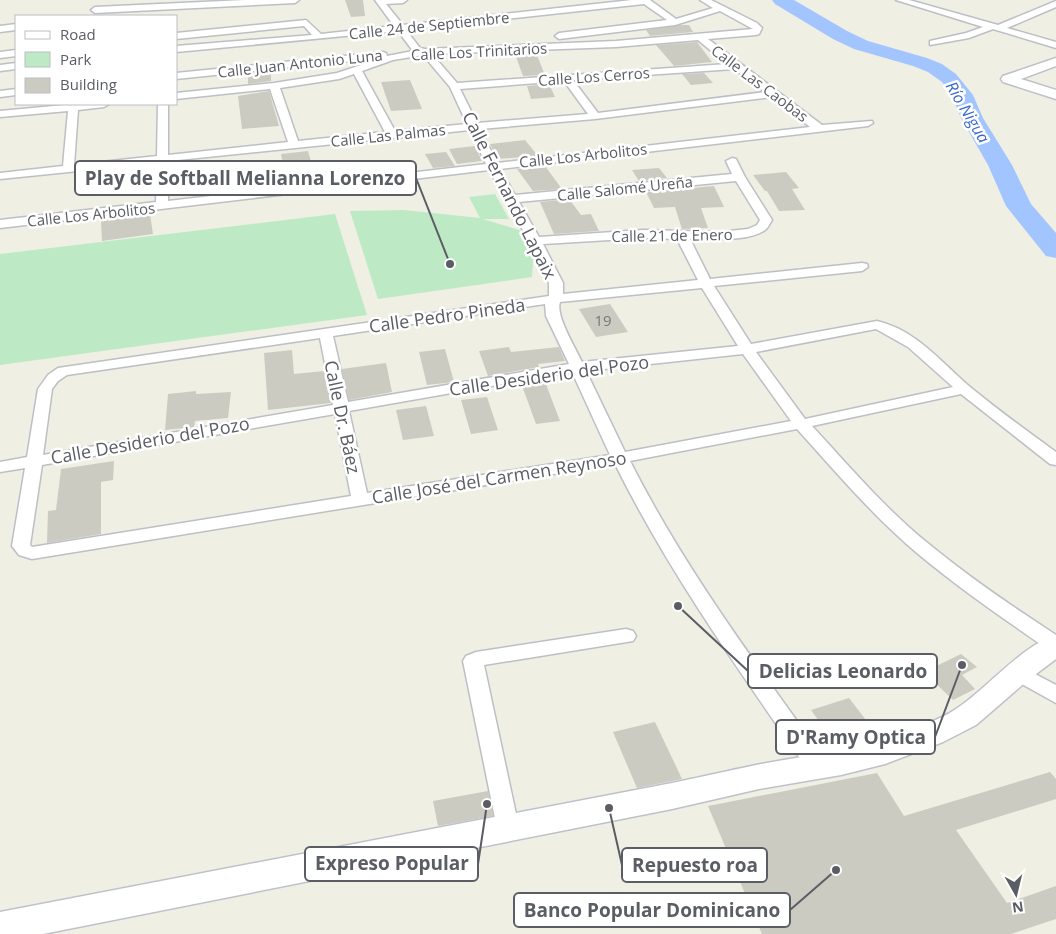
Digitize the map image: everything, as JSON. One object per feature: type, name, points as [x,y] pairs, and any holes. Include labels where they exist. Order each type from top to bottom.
[{"type":"main road","points":[[1056,62],[1008,79],[1056,95]]},
{"type":"main road","points":[[0,927],[759,777],[818,767],[885,752],[933,734],[966,717],[1018,673],[1056,645]]},
{"type":"street","points":[[93,0],[96,13],[153,4],[296,0]]},
{"type":"street","points":[[380,1],[403,0]]},
{"type":"street","points":[[704,0],[721,8]]},
{"type":"street","points":[[900,0],[1056,45]]},
{"type":"street","name":"Calle Fernando Lapaix","points":[[380,1],[399,28],[454,86],[492,165],[556,282],[557,292],[551,307],[553,316],[620,458],[662,536],[730,642],[818,767]]},
{"type":"street","name":"Calle 24 de Septiembre","points":[[178,49],[319,37],[646,1],[675,22]]},
{"type":"street","points":[[933,42],[994,28],[1056,4]]},
{"type":"street","name":"Calle Juan Antonio Luna","points":[[178,76],[603,32],[675,22],[721,8]]},
{"type":"street","name":"Calle Los Trinitarios","points":[[178,96],[274,86],[339,76],[391,58],[421,51],[616,44],[756,32],[758,28],[754,25],[721,8]]},
{"type":"street","points":[[178,36],[306,22],[319,37]]},
{"type":"street","points":[[0,29],[15,27]]},
{"type":"street","points":[[603,32],[616,44]]},
{"type":"street","name":"Calle Las Caobas","points":[[701,38],[734,66],[820,128]]},
{"type":"street","points":[[0,55],[15,53]]},
{"type":"street","points":[[0,68],[15,66]]},
{"type":"street","name":"Calle Los Cerros","points":[[454,86],[734,66]]},
{"type":"street","points":[[357,71],[392,134]]},
{"type":"street","points":[[567,79],[595,116]]},
{"type":"street","points":[[274,86],[294,145]]},
{"type":"street","points":[[0,94],[15,92]]},
{"type":"street","name":"Calle Las Palmas","points":[[0,176],[392,134],[595,116],[775,94]]},
{"type":"street","points":[[0,114],[94,105]]},
{"type":"street","points":[[162,206],[163,105]]},
{"type":"street","points":[[68,169],[73,107]]},
{"type":"street","name":"Calle Los Arbolitos","points":[[0,224],[492,165],[868,123]]},
{"type":"street","name":"Calle 21 de Enero","points":[[535,241],[681,234],[720,236],[751,232],[762,226],[766,220],[739,177],[732,161]]},
{"type":"street","name":"Calle Salomé Ureña","points":[[511,199],[739,177]]},
{"type":"street","points":[[681,234],[706,284],[747,349],[800,424],[872,501],[922,548],[982,595],[1056,645]]},
{"type":"street","name":"Calle Pedro Pineda","points":[[34,460],[45,390],[53,378],[63,370],[554,300],[862,267]]},
{"type":"street","name":"Calle Desiderio del Pozo","points":[[0,467],[578,368],[747,349],[877,325],[908,338],[964,389],[1056,460]]},
{"type":"street","name":"Calle Dr. Báez","points":[[326,334],[360,500]]},
{"type":"street","name":"Calle José del Carmen Reynoso","points":[[34,460],[21,546],[25,551],[32,553],[620,458],[800,424],[964,389]]},
{"type":"street","points":[[508,828],[473,661],[626,636]]},
{"type":"street","points":[[1018,673],[1056,695]]},
{"type":"green space","points":[[495,194],[509,219],[483,219],[519,230],[534,251],[532,277],[378,299],[350,211],[404,210],[480,218],[469,197]]},
{"type":"green space","points":[[335,214],[367,315],[0,365],[0,254]]},
{"type":"building","points":[[345,0],[363,0],[365,16],[351,17]]},
{"type":"building","points":[[689,25],[693,32],[650,36],[646,30]]},
{"type":"building","points":[[697,42],[712,62],[674,66],[656,45]]},
{"type":"building","points":[[536,53],[545,75],[523,76],[515,54]]},
{"type":"building","points":[[271,72],[271,81],[248,84],[248,74]]},
{"type":"building","points":[[704,73],[713,83],[691,85],[682,74]]},
{"type":"building","points":[[410,80],[422,109],[391,111],[381,82]]},
{"type":"building","points":[[549,84],[555,97],[531,99],[527,86]]},
{"type":"building","points":[[269,91],[279,126],[242,129],[238,96]]},
{"type":"building","points":[[525,140],[538,156],[497,159],[490,144]]},
{"type":"building","points":[[475,146],[482,161],[457,164],[449,149]]},
{"type":"building","points":[[308,151],[312,165],[284,169],[281,154]]},
{"type":"building","points":[[446,152],[455,166],[433,168],[425,154]]},
{"type":"building","points":[[545,166],[562,189],[533,191],[517,169]]},
{"type":"building","points":[[659,168],[667,178],[639,181],[632,170]]},
{"type":"building","points":[[786,172],[799,188],[792,189],[805,210],[779,211],[767,191],[765,191],[753,175]]},
{"type":"building","points":[[714,186],[724,207],[701,208],[708,228],[682,229],[675,207],[654,208],[646,192]]},
{"type":"building","points":[[569,199],[581,215],[591,214],[599,231],[554,234],[540,202]]},
{"type":"building","points":[[150,214],[153,234],[102,241],[101,221]]},
{"type":"building","points":[[610,304],[628,332],[596,337],[579,309]]},
{"type":"building","points":[[509,347],[511,352],[559,347],[565,361],[538,364],[539,367],[488,376],[479,351]]},
{"type":"building","points":[[445,349],[454,382],[427,385],[419,352]]},
{"type":"building","points":[[292,350],[294,374],[324,371],[331,403],[268,410],[264,353]]},
{"type":"building","points":[[386,363],[392,392],[349,400],[342,369]]},
{"type":"building","points":[[544,379],[560,421],[536,424],[521,383]]},
{"type":"building","points":[[196,391],[196,394],[231,392],[228,418],[195,421],[194,427],[165,430],[168,394]]},
{"type":"building","points":[[487,397],[498,430],[471,434],[461,400]]},
{"type":"building","points":[[426,406],[434,436],[403,440],[396,410]]},
{"type":"building","points":[[114,461],[113,480],[101,482],[101,534],[47,543],[48,511],[56,510],[61,469]]},
{"type":"building","points":[[961,654],[977,667],[962,675],[975,689],[953,700],[924,672]]},
{"type":"building","points":[[849,698],[876,733],[837,746],[811,710]]},
{"type":"building","points":[[655,722],[682,779],[637,788],[613,732]]},
{"type":"building","points":[[1050,772],[1056,779],[1056,799],[956,830],[1007,903],[1056,886],[1056,919],[1011,934],[762,934],[708,806],[877,773],[904,816]]},
{"type":"building","points":[[488,791],[493,816],[438,826],[433,801]]},
{"type":"waterway","name":"Río Nigua","points":[[781,0],[840,35],[861,45],[920,62],[935,68],[949,78],[962,95],[972,118],[1000,165],[1019,206],[1056,250]]},
{"type":"place","name":"Play de Softball Melianna Lorenzo","points":[[450,264]]},
{"type":"place","name":"Delicias Leonardo","points":[[678,606]]},
{"type":"place","name":"D'Ramy Optica","points":[[962,665]]},
{"type":"place","name":"Expreso Popular","points":[[487,804]]},
{"type":"place","name":"Repuesto roa","points":[[609,808]]},
{"type":"place","name":"Banco Popular Dominicano","points":[[836,870]]}]
